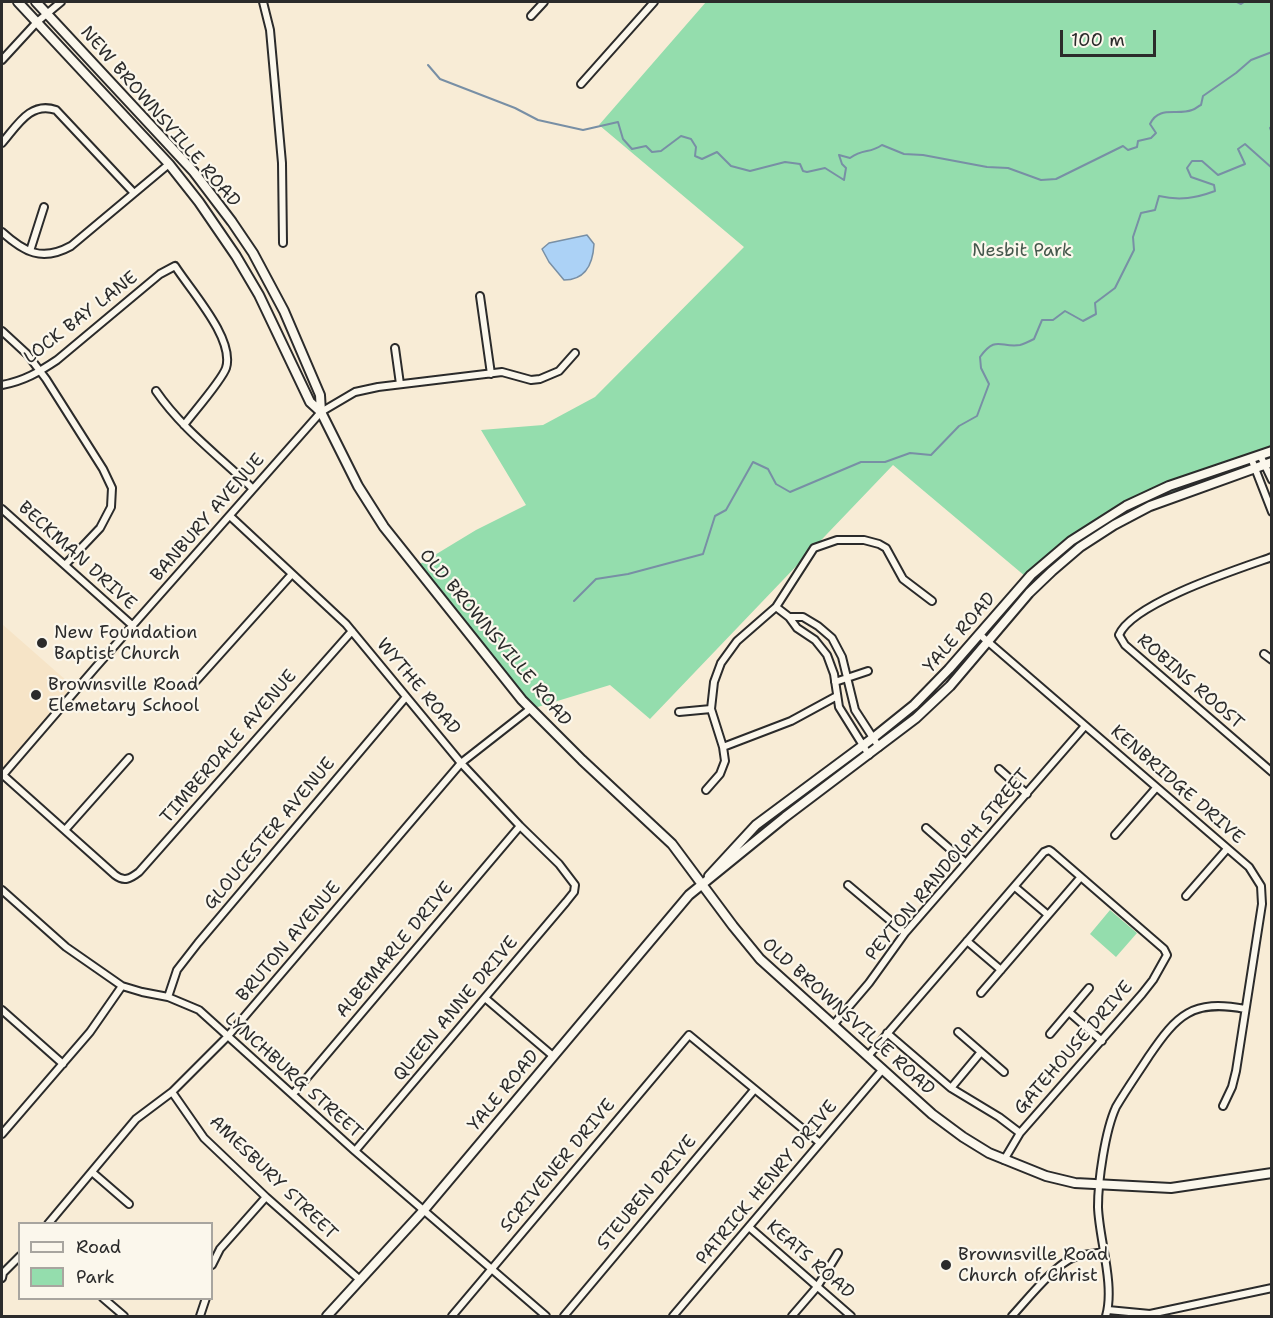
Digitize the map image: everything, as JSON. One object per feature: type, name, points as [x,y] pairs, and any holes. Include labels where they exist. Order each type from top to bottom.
[{"type":"main road","name":"NEW BROWNSVILLE ROAD","points":[[18,2],[169,164],[199,202],[236,256],[259,295],[310,402],[321,412]]},
{"type":"main road","name":"NEW BROWNSVILLE ROAD","points":[[36,2],[194,172],[232,222],[253,253],[284,311],[320,395],[321,412]]},
{"type":"main road","name":"OLD BROWNSVILLE ROAD","points":[[321,412],[358,486],[384,527],[530,709],[672,844],[760,959],[917,1101],[989,1153],[1054,1178],[1100,1185],[1171,1188],[1272,1173]]},
{"type":"main road","name":"YALE ROAD","points":[[702,884],[721,860],[756,825],[863,746],[923,697],[1031,575],[1087,528],[1126,506],[1169,486],[1272,451]]},
{"type":"main road","name":"YALE ROAD","points":[[327,1317],[424,1210],[675,911],[702,884],[785,817],[916,718],[939,697],[1041,581],[1065,559],[1101,533],[1165,500],[1263,465]]},
{"type":"street","points":[[2,60],[37,22],[61,2]]},
{"type":"street","points":[[263,2],[270,30],[282,163],[283,243]]},
{"type":"street","points":[[531,16],[544,2]]},
{"type":"street","points":[[581,84],[654,2]]},
{"type":"street","points":[[2,143],[30,112],[46,106],[63,115],[134,193]]},
{"type":"street","points":[[2,232],[20,247],[30,251],[50,254],[71,246],[169,164]]},
{"type":"street","points":[[30,251],[44,207]]},
{"type":"street","name":"LOCK BAY LANE","points":[[2,385],[20,382],[40,372],[160,274],[175,266],[219,330],[228,353],[226,370],[184,425]]},
{"type":"street","points":[[480,296],[491,374]]},
{"type":"street","points":[[2,331],[27,354],[40,372],[103,469],[112,488],[111,507],[100,528],[65,565]]},
{"type":"street","points":[[395,348],[400,384]]},
{"type":"street","name":"BANBURY AVENUE","points":[[2,775],[321,412],[358,391],[400,384],[502,372],[531,380],[540,379],[560,370],[575,353]]},
{"type":"street","points":[[156,391],[184,425],[253,489]]},
{"type":"street","points":[[1260,455],[1272,512]]},
{"type":"street","points":[[1251,458],[1263,465],[1272,480]]},
{"type":"street","name":"BECKMAN DRIVE","points":[[2,509],[133,627]]},
{"type":"street","name":"WYTHE ROAD","points":[[230,516],[352,631],[461,763],[559,864],[575,885]]},
{"type":"street","points":[[706,790],[725,761],[711,709],[714,682],[727,653],[736,641],[776,608],[814,548],[837,540],[864,540],[882,546],[903,579],[932,601]]},
{"type":"street","name":"ROBINS ROOST","points":[[1272,557],[1175,593],[1137,617],[1124,627],[1119,635],[1125,645],[1272,772]]},
{"type":"street","points":[[196,681],[292,574]]},
{"type":"street","points":[[776,608],[814,640],[827,655],[839,707],[869,755]]},
{"type":"street","points":[[789,617],[803,617],[832,638],[842,657],[855,710],[879,747]]},
{"type":"street","name":"TIMBERDALE AVENUE","points":[[65,830],[114,875],[126,880],[139,872],[352,631]]},
{"type":"street","name":"KENBRIDGE DRIVE","points":[[979,634],[1254,873],[1261,886],[1263,898],[1232,1087],[1222,1106]]},
{"type":"street","points":[[1264,654],[1272,660]]},
{"type":"street","points":[[835,682],[868,671]]},
{"type":"street","points":[[723,747],[791,721],[837,696]]},
{"type":"street","name":"GLOUCESTER AVENUE","points":[[168,997],[177,970],[198,943],[406,697]]},
{"type":"street","name":"BRUTON AVENUE","points":[[50,1222],[136,1119],[172,1092],[227,1037],[461,763],[530,709]]},
{"type":"street","points":[[679,712],[711,709]]},
{"type":"street","name":"PEYTON RANDOLPH STREET","points":[[834,1024],[869,983],[904,933],[1085,726]]},
{"type":"street","points":[[2,775],[65,830],[129,758]]},
{"type":"street","points":[[999,769],[1027,794]]},
{"type":"street","points":[[1115,835],[1156,788]]},
{"type":"street","name":"ALBEMARLE DRIVE","points":[[293,1094],[520,826]]},
{"type":"street","points":[[926,828],[966,863]]},
{"type":"street","points":[[1186,896],[1227,849]]},
{"type":"street","points":[[868,1056],[1044,852],[1049,850],[1080,878],[981,993]]},
{"type":"street","name":"GATEHOUSE DRIVE","points":[[1004,1160],[1020,1133],[1153,980],[1167,955],[1164,949],[1080,878]]},
{"type":"street","name":"QUEEN ANNE DRIVE","points":[[355,1151],[566,902],[574,892],[575,885]]},
{"type":"street","points":[[848,885],[904,933]]},
{"type":"street","points":[[1015,887],[1048,915]]},
{"type":"street","name":"LYNCHBURG STREET","points":[[2,890],[66,947],[122,986],[142,993],[168,997],[199,1010],[355,1151],[546,1317]]},
{"type":"street","points":[[967,941],[1001,969]]},
{"type":"street","points":[[3,1131],[90,1032],[122,986]]},
{"type":"street","points":[[1050,1034],[1089,988]]},
{"type":"street","points":[[485,998],[553,1056]]},
{"type":"street","points":[[1245,1009],[1213,1006],[1196,1010],[1178,1019],[1166,1032],[1114,1112],[1098,1207],[1107,1278],[1107,1313],[1150,1314],[1272,1288]]},
{"type":"street","points":[[2,1010],[63,1064]]},
{"type":"street","points":[[1069,1012],[1102,1041]]},
{"type":"street","points":[[958,1032],[1004,1072]]},
{"type":"street","points":[[887,1033],[951,1088],[999,1117],[1020,1133]]},
{"type":"street","name":"SCRIVENER DRIVE","points":[[452,1317],[689,1035],[754,1090]]},
{"type":"street","points":[[951,1088],[981,1052]]},
{"type":"street","name":"PATRICK HENRY DRIVE","points":[[673,1317],[883,1069]]},
{"type":"street","points":[[754,1090],[820,1143]]},
{"type":"street","name":"STEUBEN DRIVE","points":[[564,1317],[754,1090]]},
{"type":"street","name":"AMESBURY STREET","points":[[172,1092],[204,1138],[266,1197],[360,1280]]},
{"type":"street","points":[[1106,1109],[1114,1112]]},
{"type":"street","points":[[92,1172],[129,1204]]},
{"type":"street","points":[[213,1263],[220,1249],[266,1197]]},
{"type":"street","name":"KEATS ROAD","points":[[749,1227],[851,1317]]},
{"type":"street","points":[[1012,1317],[1054,1271],[1068,1260],[1104,1252]]},
{"type":"street","points":[[792,1317],[817,1287],[838,1253]]},
{"type":"street","points":[[2,1278],[18,1258]]},
{"type":"street","points":[[104,1300],[124,1317]]},
{"type":"street","points":[[200,1317],[207,1300]]},
{"type":"shaded area","name":"Brownsville Road Elemetary School","points":[[2,624],[76,689],[2,776]]},
{"type":"green space","name":"Nesbit Park","points":[[706,2],[1271,2],[1271,465],[1188,493],[1128,519],[1081,550],[1038,587],[893,465],[650,719],[610,685],[531,709],[415,567],[476,530],[526,505],[481,430],[543,425],[595,397],[744,247],[599,125]]},
{"type":"green space","points":[[1110,910],[1137,933],[1116,957],[1090,934]]},
{"type":"water","points":[[587,235],[594,244],[590,264],[583,274],[564,280],[549,262],[542,249],[549,243]]},
{"type":"waterway","points":[[1237,2],[1241,4],[1244,2]]},
{"type":"waterway","points":[[428,65],[440,79],[515,108],[538,120],[583,130],[618,122],[623,139],[632,149],[646,146],[652,152],[661,151],[681,136],[691,139],[696,147],[695,156],[702,159],[717,152],[731,166],[750,171],[785,162],[800,164],[803,171],[825,168],[844,180],[846,168],[839,155],[850,158],[882,145],[904,154],[923,155],[987,167],[1008,168],[1041,180],[1056,179],[1123,146],[1128,150],[1137,147],[1138,141],[1151,138],[1156,133],[1150,124],[1158,115],[1195,109],[1201,105],[1203,96],[1251,60],[1272,52]]},
{"type":"waterway","points":[[1272,126],[1270,128],[1272,133]]},
{"type":"waterway","points":[[574,601],[596,579],[628,574],[703,554],[715,516],[726,510],[753,462],[768,469],[776,484],[790,492],[861,462],[885,462],[910,453],[931,455],[959,426],[977,416],[989,384],[981,368],[980,357],[985,350],[994,344],[1020,345],[1032,340],[1042,320],[1053,320],[1065,311],[1083,321],[1096,314],[1095,303],[1115,288],[1134,250],[1133,237],[1141,213],[1155,210],[1159,196],[1188,198],[1215,191],[1214,185],[1191,177],[1187,168],[1192,161],[1202,161],[1218,175],[1245,164],[1238,149],[1245,144],[1272,168]]},
{"type":"place","name":"New Foundation Baptist Church","points":[[42,643]]},
{"type":"place","name":"Brownsville Road Elemetary School","points":[[36,695]]},
{"type":"place","name":"Brownsville Road Church of Christ","points":[[946,1265]]}]
